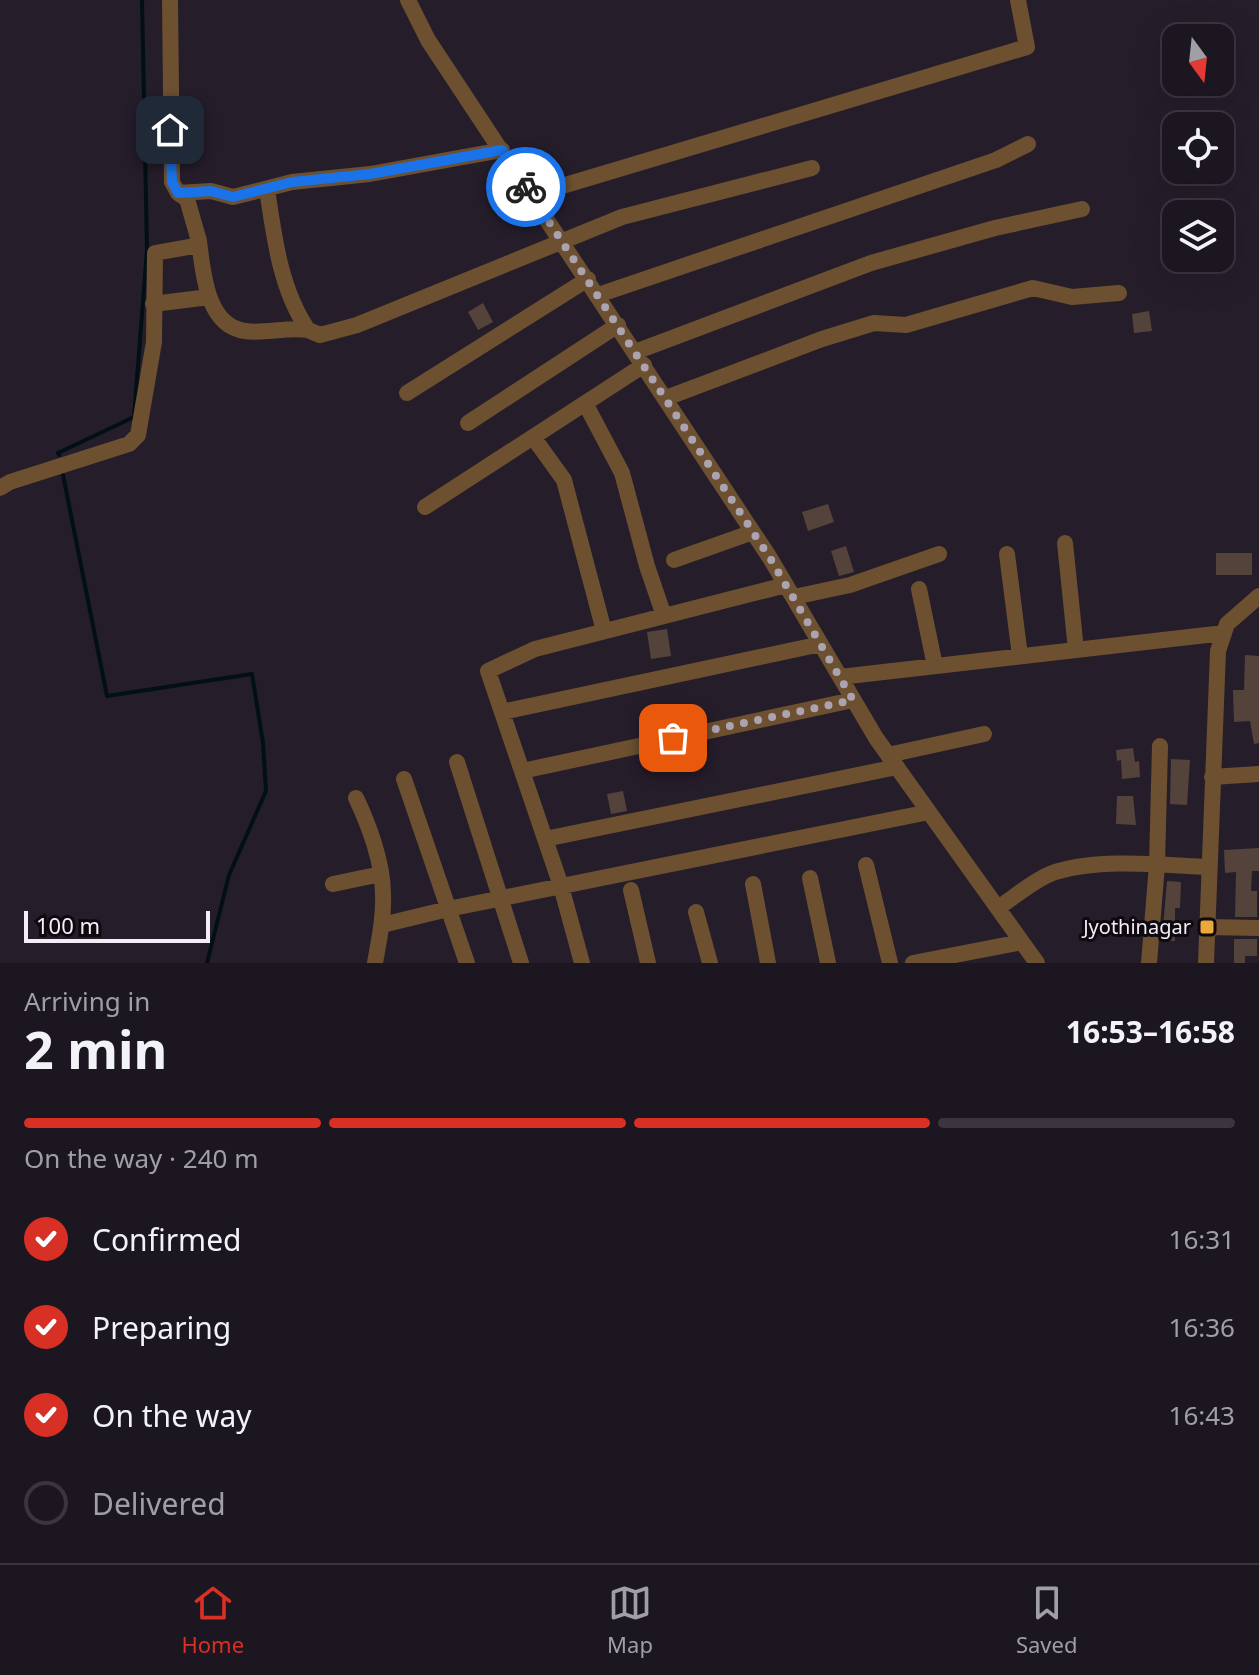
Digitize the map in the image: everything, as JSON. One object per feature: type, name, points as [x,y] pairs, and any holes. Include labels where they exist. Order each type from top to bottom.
[{"type":"street","points":[[170,0],[172,182],[178,193],[187,199],[199,241],[209,297],[224,321],[244,331],[285,328],[308,330],[320,335],[357,325],[622,217],[812,168]]},
{"type":"street","points":[[408,0],[428,40],[753,532],[892,761],[1037,963]]},
{"type":"street","points":[[532,195],[1027,47],[1018,0]]},
{"type":"street","points":[[598,295],[996,160],[1028,144]]},
{"type":"street","points":[[178,193],[211,191],[233,197],[292,182],[370,174],[502,150]]},
{"type":"street","points":[[267,189],[285,279],[294,306],[308,330]]},
{"type":"street","points":[[425,507],[585,403],[640,358],[871,263],[995,228],[1082,209]]},
{"type":"street","points":[[0,488],[10,482],[129,444],[138,435],[154,342],[155,253],[194,246],[199,241]]},
{"type":"street","points":[[407,393],[588,279]]},
{"type":"street","points":[[666,398],[822,339],[874,323],[906,325],[1033,288],[1072,297],[1119,293]]},
{"type":"street","points":[[153,304],[209,297]]},
{"type":"street","points":[[468,423],[618,325]]},
{"type":"street","points":[[585,403],[622,473],[664,616]]},
{"type":"street","points":[[533,437],[564,480],[604,631]]},
{"type":"street","points":[[674,560],[753,532]]},
{"type":"street","points":[[1065,543],[1076,650]]},
{"type":"street","points":[[582,963],[561,886],[488,671],[535,649],[604,631],[790,591],[850,585],[939,554]]},
{"type":"street","points":[[1007,554],[1020,656]]},
{"type":"street","points":[[919,589],[935,666]]},
{"type":"street","points":[[1206,963],[1218,651],[1227,624],[1259,596]]},
{"type":"street","points":[[840,677],[1224,633]]},
{"type":"street","points":[[502,712],[821,644]]},
{"type":"street","points":[[522,771],[853,700]]},
{"type":"street","points":[[545,839],[892,761],[984,734]]},
{"type":"street","points":[[1149,963],[1157,865],[1160,746]]},
{"type":"street","points":[[457,762],[521,963]]},
{"type":"street","points":[[1212,777],[1259,774]]},
{"type":"street","points":[[404,779],[467,963]]},
{"type":"street","points":[[356,798],[364,813],[384,891],[375,963]]},
{"type":"street","points":[[382,925],[929,812]]},
{"type":"street","points":[[866,865],[890,963]]},
{"type":"street","points":[[998,908],[1055,872],[1100,866],[1209,867]]},
{"type":"street","points":[[333,884],[381,874]]},
{"type":"street","points":[[810,878],[828,963]]},
{"type":"street","points":[[753,884],[768,963]]},
{"type":"street","points":[[631,890],[648,963]]},
{"type":"street","points":[[696,912],[710,963]]},
{"type":"street","points":[[1207,927],[1259,928]]},
{"type":"street","points":[[913,963],[951,959],[1022,942]]},
{"type":"building","points":[[483,303],[493,322],[478,330],[468,312]]},
{"type":"building","points":[[1149,311],[1152,331],[1134,333],[1132,314]]},
{"type":"building","points":[[828,504],[834,522],[808,531],[802,512]]},
{"type":"building","points":[[846,546],[854,572],[839,576],[831,551]]},
{"type":"building","points":[[1216,553],[1252,553],[1252,575],[1216,575]]},
{"type":"building","points":[[667,629],[671,656],[651,659],[647,632]]},
{"type":"building","points":[[1245,655],[1259,656],[1259,743],[1254,744],[1250,721],[1234,722],[1233,690],[1244,690]]},
{"type":"building","points":[[1133,748],[1135,762],[1139,761],[1140,777],[1122,779],[1121,760],[1117,761],[1116,750]]},
{"type":"building","points":[[1171,759],[1190,760],[1187,805],[1170,804]]},
{"type":"building","points":[[623,791],[627,811],[611,814],[607,794]]},
{"type":"building","points":[[1117,796],[1133,796],[1136,825],[1116,824]]},
{"type":"building","points":[[1259,848],[1259,871],[1252,871],[1251,891],[1257,891],[1257,917],[1235,917],[1236,872],[1225,873],[1224,850]]},
{"type":"building","points":[[1167,881],[1181,882],[1180,908],[1175,908],[1175,941],[1162,940]]},
{"type":"building","points":[[1234,939],[1257,939],[1257,956],[1245,956],[1245,963],[1234,963]]},
{"type":"waterway","points":[[59,455],[134,417],[147,250],[142,0]]},
{"type":"waterway","points":[[63,475],[107,696],[252,674],[263,743],[266,791],[229,875],[207,963]]},
{"type":"way so far","points":[[526,187],[770,558],[853,700],[673,738]]},
{"type":"place","name":"Jyothinagar","points":[[1207,927]]},
{"type":"route","points":[[170,130],[172,182],[178,193],[211,191],[233,197],[292,182],[370,174],[502,150],[526,187]]}]
